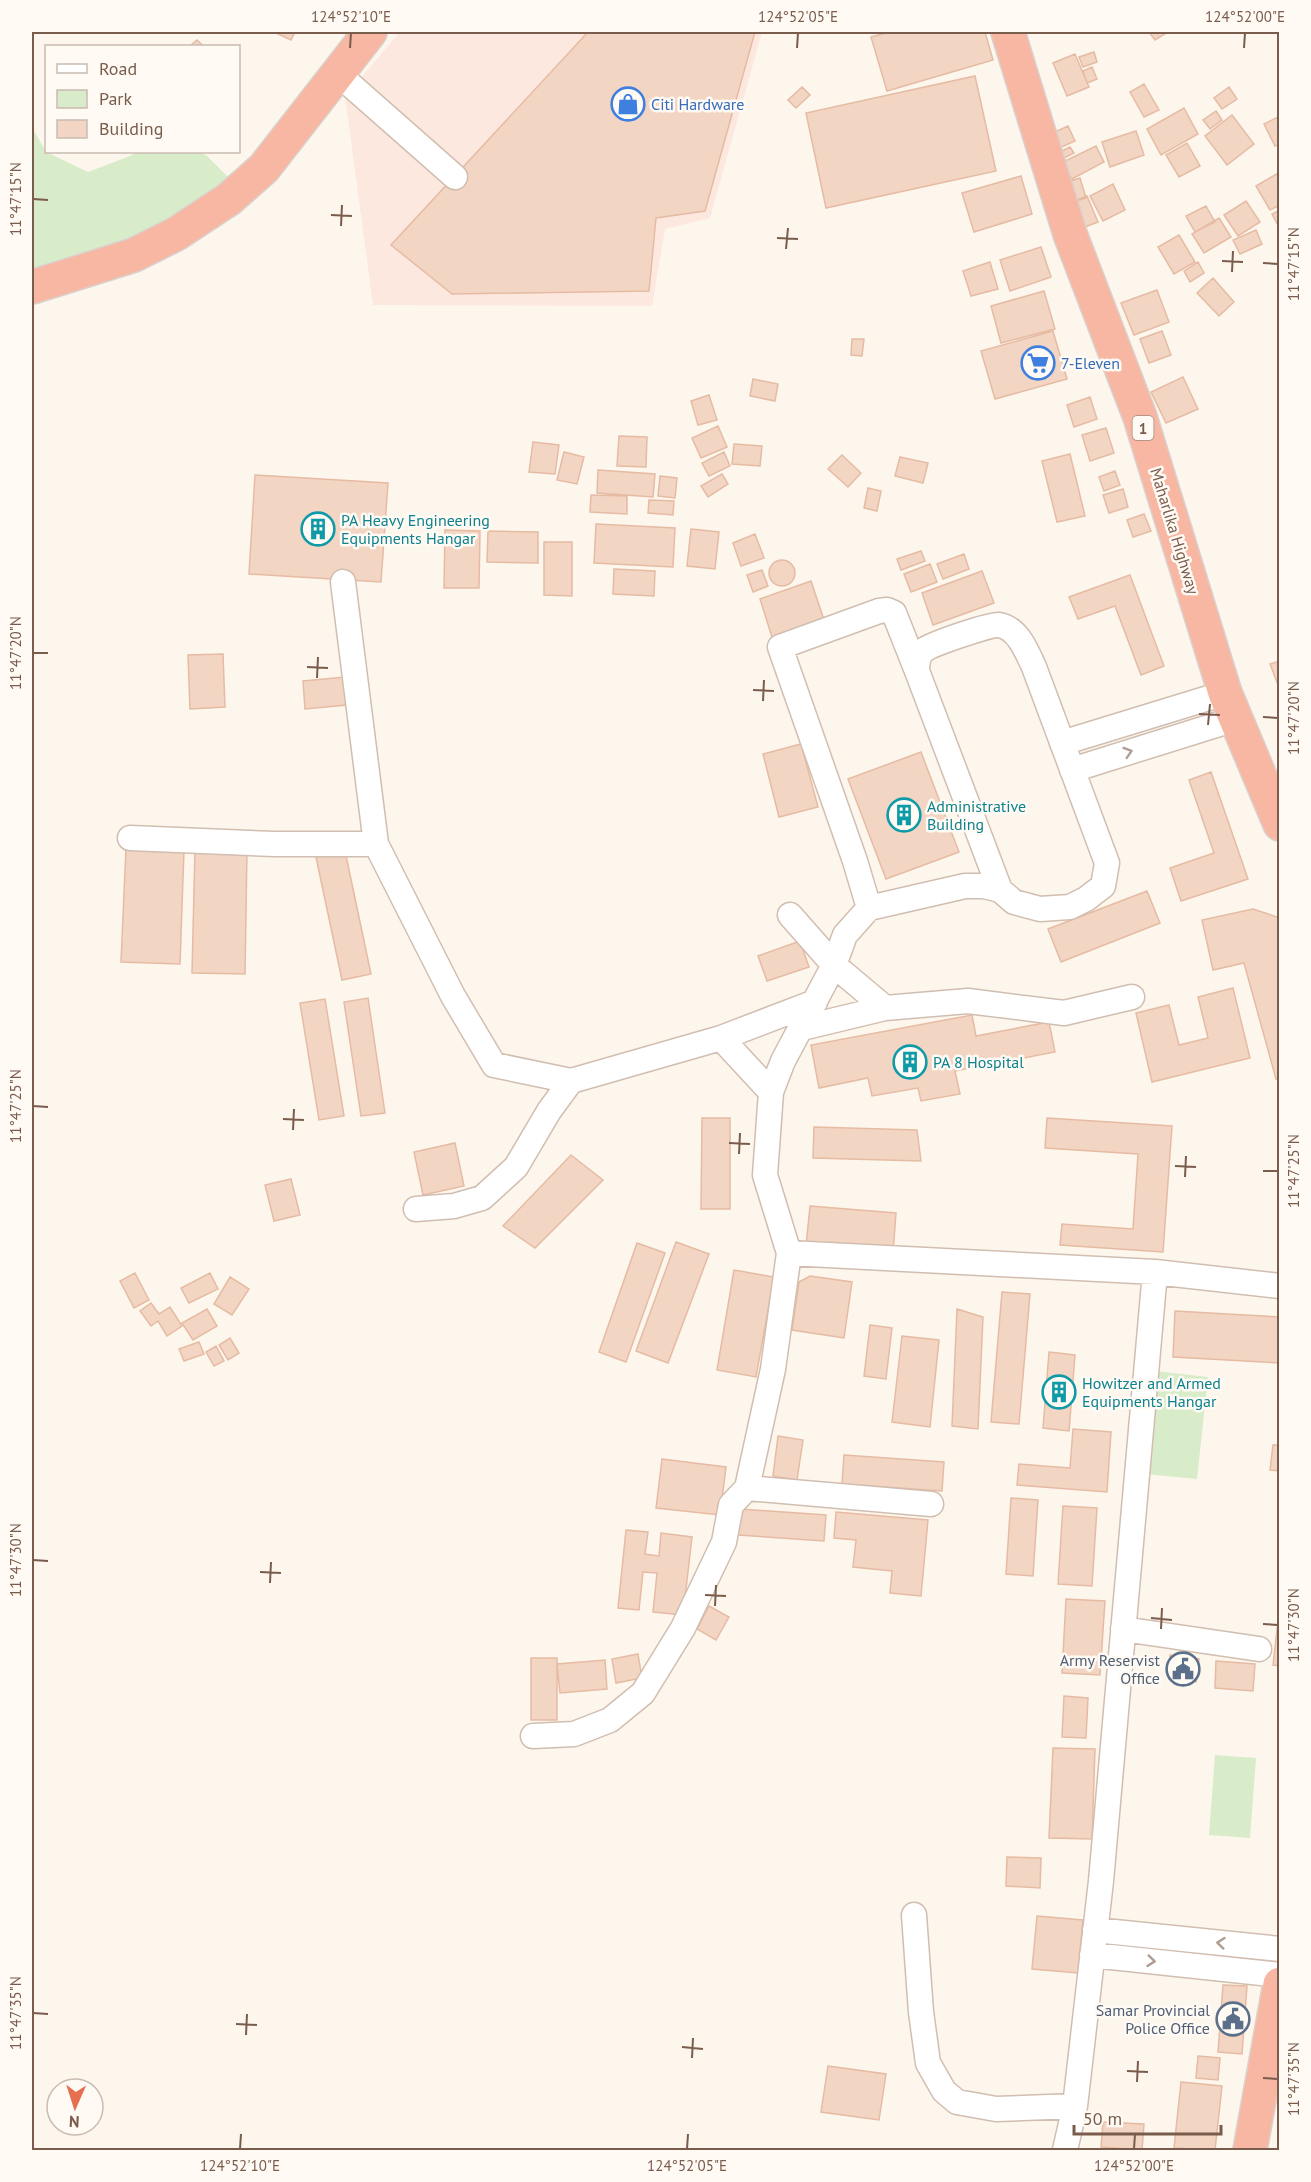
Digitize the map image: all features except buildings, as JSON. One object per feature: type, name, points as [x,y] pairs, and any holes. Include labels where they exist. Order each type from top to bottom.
[{"type":"highway","points":[[32,287],[134,255],[176,234],[229,199],[264,168],[369,32]]},
{"type":"highway","name":"Maharlika Highway","points":[[1008,32],[1070,234],[1140,417],[1230,706],[1280,824]]},
{"type":"highway","points":[[1250,2151],[1280,1984]]},
{"type":"street","points":[[337,73],[454,177]]},
{"type":"street","points":[[343,582],[376,844],[453,996],[494,1065],[571,1081],[721,1038],[815,1002]]},
{"type":"street","points":[[869,908],[855,861],[780,647],[879,611],[887,610],[894,614],[1000,890]]},
{"type":"street","points":[[533,1736],[574,1734],[610,1719],[643,1692],[683,1628],[724,1542],[731,1505],[747,1488],[773,1369],[789,1253],[765,1175],[771,1092],[783,1061],[834,965],[845,934],[869,908],[965,886],[984,886],[1000,890],[1014,902],[1040,909],[1070,907],[1103,886],[1107,863],[1024,647],[1014,633],[1000,625],[981,628],[924,650],[918,660],[917,671]]},
{"type":"street","points":[[1062,743],[1230,706]]},
{"type":"street","points":[[1072,770],[1230,706]]},
{"type":"street","points":[[130,838],[274,844],[376,844]]},
{"type":"street","points":[[790,915],[834,965],[885,1008]]},
{"type":"street","points":[[802,1028],[885,1008],[968,1001],[1064,1013],[1132,997]]},
{"type":"street","points":[[721,1038],[771,1092]]},
{"type":"street","points":[[416,1209],[454,1206],[482,1198],[516,1167],[549,1111],[571,1081]]},
{"type":"street","points":[[789,1253],[1155,1272],[1280,1286]]},
{"type":"street","points":[[1065,2151],[1076,2106],[1095,1930],[1155,1272]]},
{"type":"street","points":[[747,1488],[931,1504]]},
{"type":"street","points":[[1123,1629],[1259,1649]]},
{"type":"street","points":[[914,1915],[921,2012],[928,2063],[944,2091],[957,2102],[996,2109],[1076,2106]]},
{"type":"street","points":[[1095,1930],[1280,1949]]},
{"type":"street","points":[[1092,1955],[1280,1975]]},
{"type":"shaded area","name":"Citi Hardware","points":[[400,32],[762,32],[710,218],[665,229],[652,306],[373,305],[345,96]]},
{"type":"green space","points":[[32,127],[45,153],[88,172],[136,153],[201,153],[206,155],[229,178],[177,221],[116,250],[32,273]]},
{"type":"green space","points":[[1146,1370],[1208,1377],[1197,1479],[1135,1473]]},
{"type":"green space","points":[[1215,1755],[1256,1758],[1250,1838],[1209,1835]]},
{"type":"place","name":"Citi Hardware","points":[[628,104]]},
{"type":"place","name":"7-Eleven","points":[[1038,363]]},
{"type":"place","name":"PA Heavy Engineering Equipments Hangar","points":[[318,529]]},
{"type":"place","name":"Administrative Building","points":[[904,815]]},
{"type":"place","name":"PA 8 Hospital","points":[[910,1062]]},
{"type":"place","name":"Howitzer and Armed Equipments Hangar","points":[[1059,1392]]},
{"type":"place","name":"Army Reservist Office","points":[[1183,1669]]},
{"type":"place","name":"Samar Provincial Police Office","points":[[1233,2019]]}]
